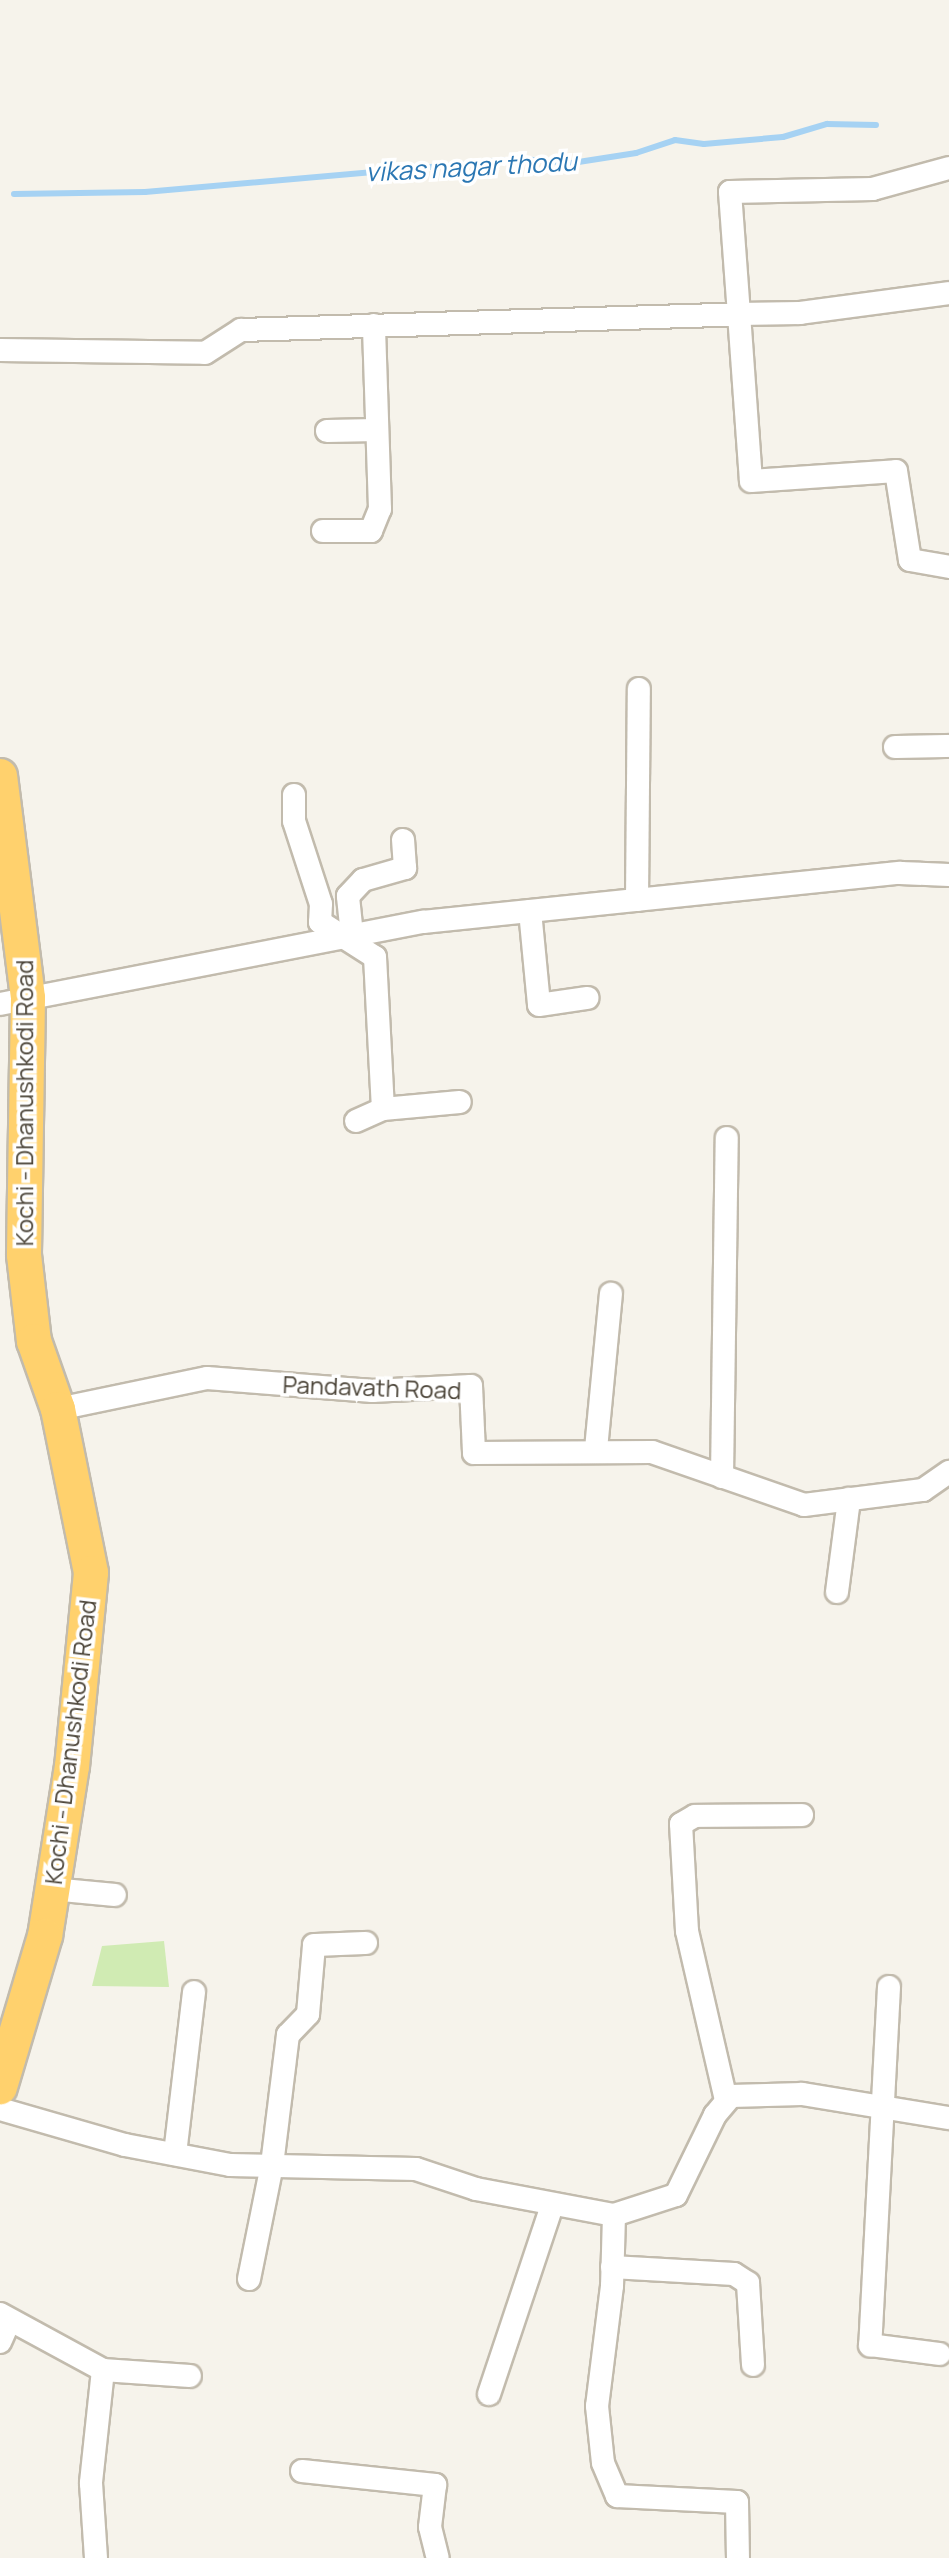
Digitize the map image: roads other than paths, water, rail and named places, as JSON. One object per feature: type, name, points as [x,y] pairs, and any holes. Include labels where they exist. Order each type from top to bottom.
[{"type":"highway","name":"Kochi - Dhanushkodi Road","points":[[0,776],[14,1001],[24,1255],[34,1341],[58,1409],[91,1573],[72,1766],[45,1936],[0,2087]]},
{"type":"street","points":[[949,168],[873,189],[730,192],[751,481],[896,471],[910,560],[949,567]]},
{"type":"street","points":[[0,350],[205,353],[241,330],[800,313],[949,293]]},
{"type":"street","points":[[323,531],[371,531],[380,509],[374,325]]},
{"type":"street","points":[[327,431],[377,430]]},
{"type":"street","points":[[637,900],[639,689]]},
{"type":"street","points":[[895,747],[949,746]]},
{"type":"street","points":[[294,795],[294,821],[321,904],[320,922],[347,936],[375,957],[383,1109]]},
{"type":"street","points":[[347,936],[348,896],[363,880],[405,868],[403,840]]},
{"type":"street","points":[[14,1001],[347,936],[530,911],[900,873],[949,875]]},
{"type":"street","points":[[530,911],[539,1005],[587,998]]},
{"type":"street","points":[[356,1121],[383,1109],[460,1102]]},
{"type":"street","points":[[722,1477],[727,1138]]},
{"type":"street","points":[[596,1449],[611,1294]]},
{"type":"street","name":"Pandavath Road","points":[[58,1409],[207,1378],[372,1391],[471,1386],[474,1453],[596,1449],[652,1452],[804,1505],[923,1490],[949,1472]]},
{"type":"street","points":[[837,1592],[849,1499]]},
{"type":"street","points":[[0,2109],[230,2165],[416,2169],[552,2206],[614,2215],[676,2195],[726,2100],[687,1931],[681,1824],[695,1816],[802,1815]]},
{"type":"street","points":[[52,1889],[115,1895]]},
{"type":"street","points":[[249,2279],[272,2165],[288,2035],[308,2014],[314,1945],[366,1943]]},
{"type":"street","points":[[889,1987],[885,2109],[870,2345],[939,2354]]},
{"type":"street","points":[[175,2154],[194,1992]]},
{"type":"street","points":[[726,2100],[802,2094],[949,2118]]},
{"type":"street","points":[[489,2394],[552,2206]]},
{"type":"street","points":[[614,2215],[612,2267],[597,2406],[603,2463],[617,2496],[737,2502],[738,2558]]},
{"type":"street","points":[[612,2267],[734,2274],[748,2283],[753,2365]]},
{"type":"street","points":[[0,2342],[5,2317],[103,2370],[190,2376]]},
{"type":"street","points":[[96,2558],[91,2483],[103,2370]]},
{"type":"street","points":[[302,2471],[435,2485],[430,2527],[438,2558]]},
{"type":"waterway","name":"vikas nagar thodu","points":[[14,194],[145,192],[521,159],[572,163],[636,153],[675,140],[704,144],[783,137],[827,124],[876,125]]}]
